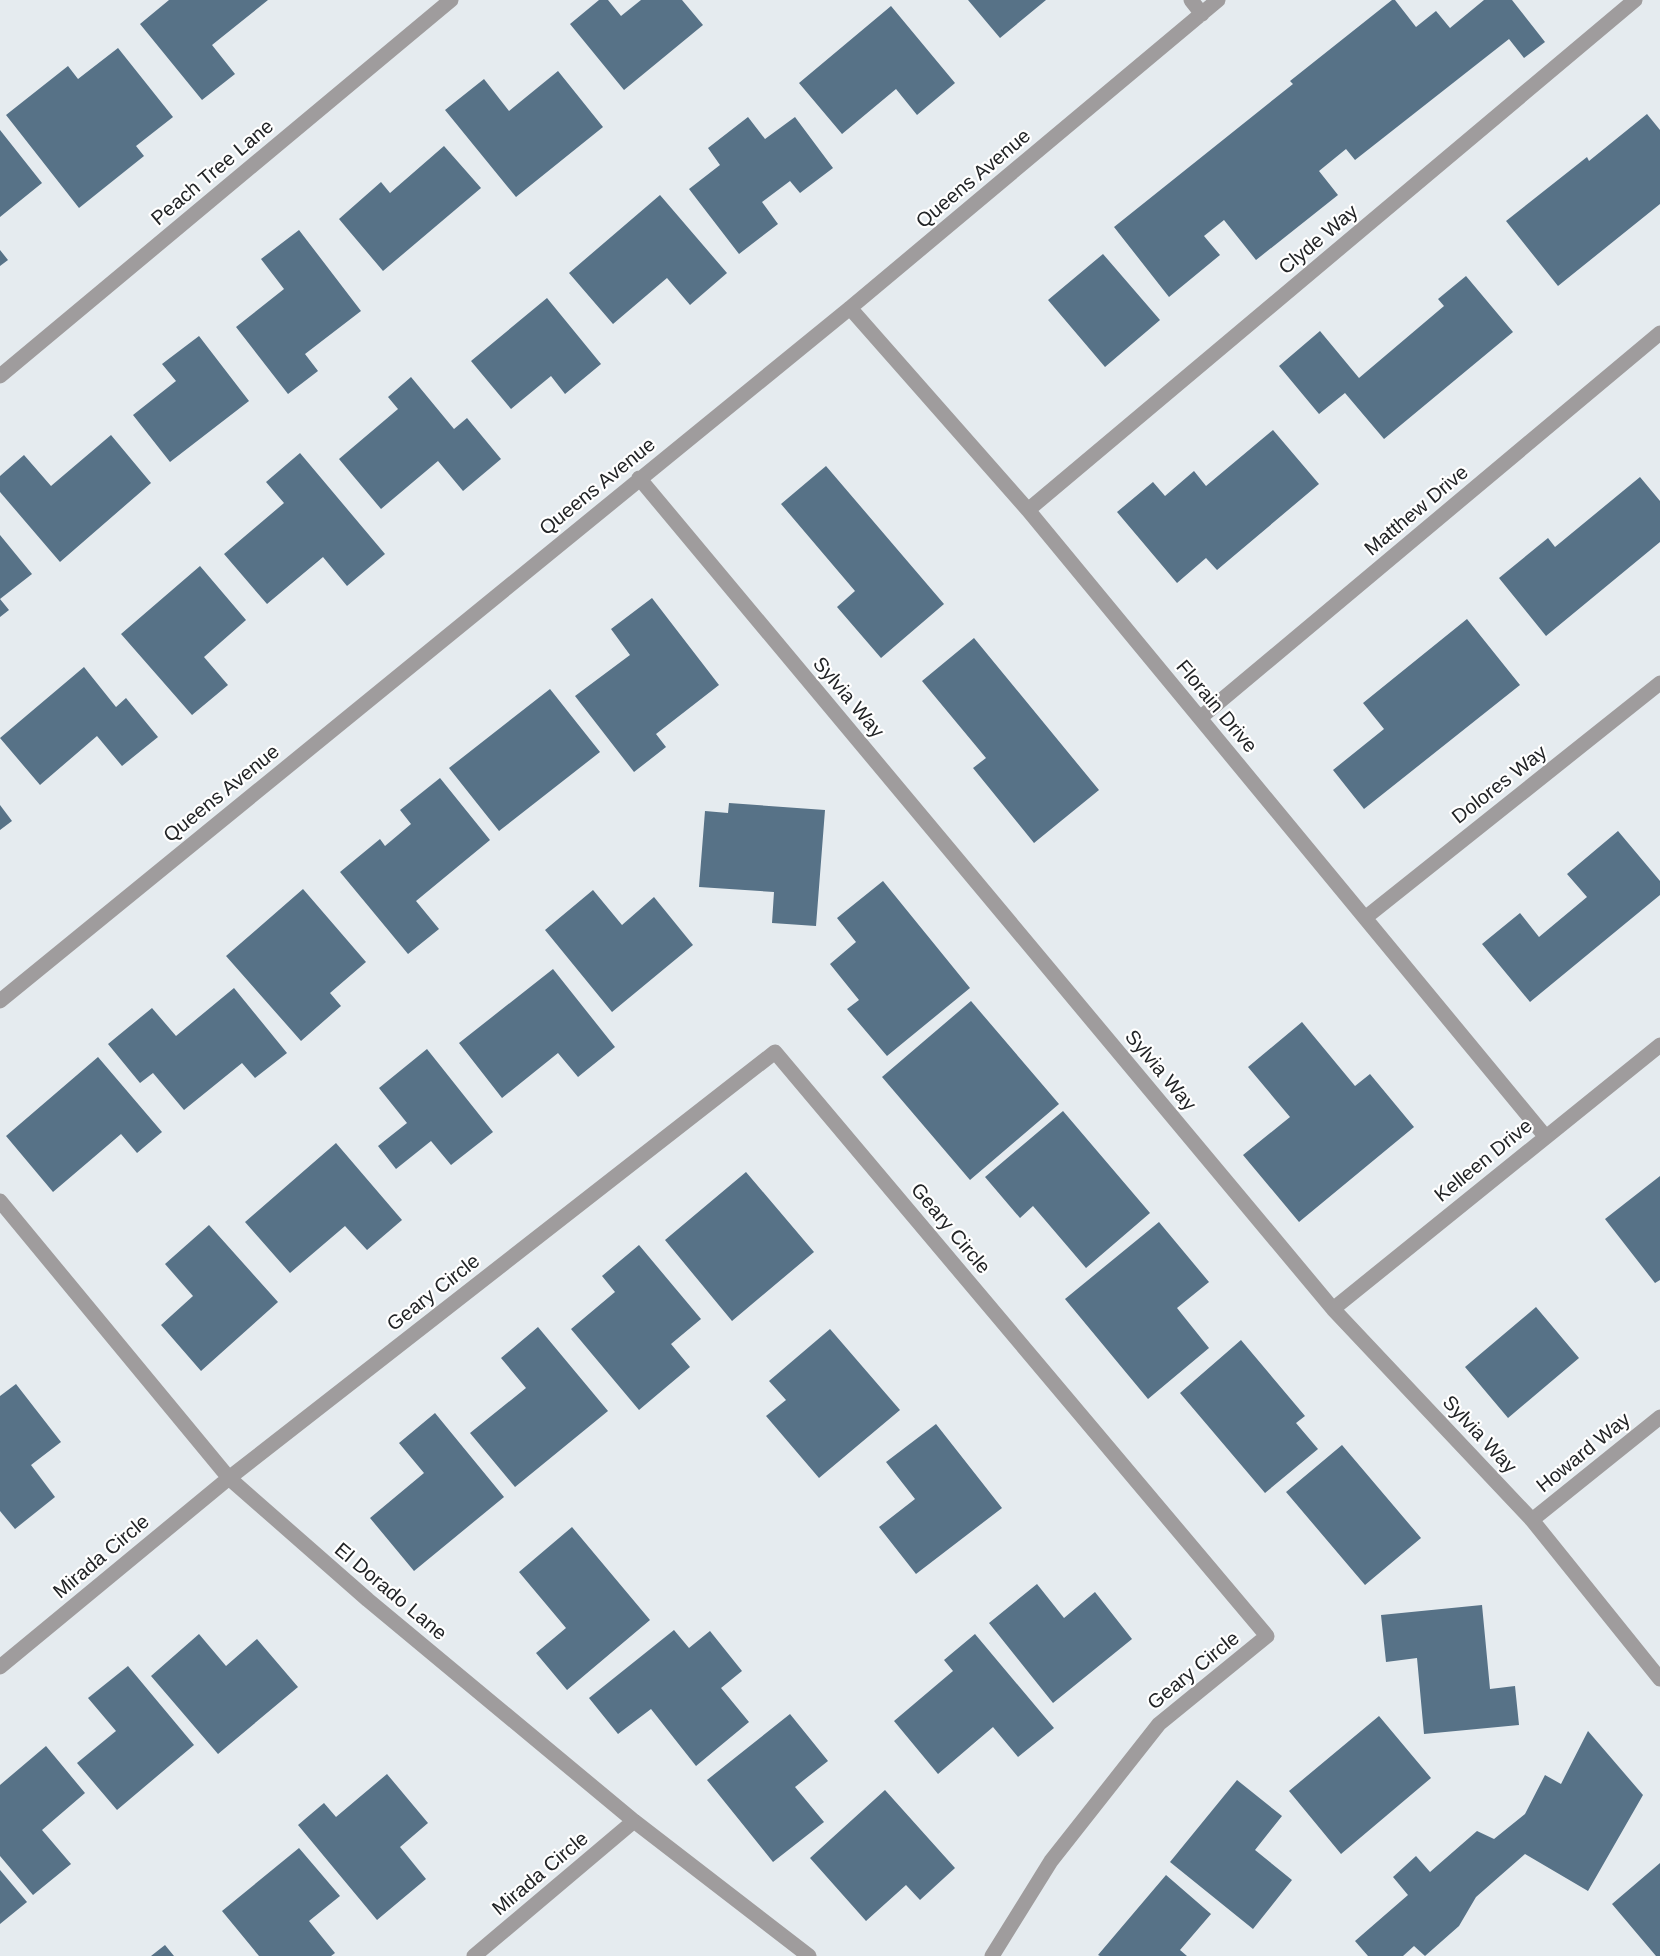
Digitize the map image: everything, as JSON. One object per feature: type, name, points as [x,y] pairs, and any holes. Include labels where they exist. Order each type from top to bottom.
[{"type":"street","name":"Peach Tree Lane","points":[[0,376],[451,0]]},
{"type":"street","points":[[1191,0],[1202,14]]},
{"type":"street","name":"Queens Avenue","points":[[0,1001],[850,308],[1218,0]]},
{"type":"street","name":"Clyde Way","points":[[1028,510],[1635,0]]},
{"type":"street","name":"Florain Drive","points":[[850,308],[1028,510],[1545,1136]]},
{"type":"street","name":"Matthew Drive","points":[[1200,718],[1660,333]]},
{"type":"street","name":"Sylvia Way","points":[[639,478],[1333,1308],[1532,1520],[1660,1679]]},
{"type":"street","name":"Dolores Way","points":[[1365,918],[1660,683]]},
{"type":"street","name":"Kelleen Drive","points":[[1333,1308],[1660,1045]]},
{"type":"street","name":"Geary Circle","points":[[229,1478],[775,1052],[1267,1636],[1159,1724],[1051,1861],[992,1956]]},
{"type":"street","name":"El Dorado Lane","points":[[0,1201],[229,1478],[368,1600],[634,1821],[809,1956]]},
{"type":"street","name":"Howard Way","points":[[1532,1520],[1660,1417]]},
{"type":"street","name":"Mirada Circle","points":[[0,1667],[229,1478]]},
{"type":"street","name":"Mirada Circle","points":[[474,1956],[634,1821]]},
{"type":"building","points":[[169,0],[268,0],[212,45],[235,74],[202,100],[140,24]]},
{"type":"building","points":[[599,0],[608,0],[621,16],[641,0],[682,0],[703,25],[624,90],[570,24]]},
{"type":"building","points":[[968,0],[1046,0],[1000,38]]},
{"type":"building","points":[[1392,0],[1395,0],[1416,27],[1436,11],[1450,28],[1484,0],[1512,0],[1545,42],[1524,58],[1509,39],[1355,160],[1346,149],[1319,171],[1338,195],[1256,260],[1224,220],[1204,236],[1220,255],[1169,297],[1114,227],[1293,84],[1290,81]]},
{"type":"building","points":[[891,6],[955,83],[917,115],[896,89],[842,134],[799,83]]},
{"type":"building","points":[[118,48],[173,117],[136,146],[144,156],[79,208],[6,115],[68,66],[78,79]]},
{"type":"building","points":[[558,71],[603,127],[516,197],[445,110],[484,79],[509,111]]},
{"type":"building","points":[[1647,114],[1660,130],[1660,204],[1558,286],[1506,221],[1587,157],[1589,161]]},
{"type":"building","points":[[748,117],[765,139],[795,117],[833,168],[800,193],[790,181],[762,202],[778,224],[739,254],[689,189],[720,165],[708,148]]},
{"type":"building","points":[[0,130],[42,183],[0,217]]},
{"type":"building","points":[[444,146],[481,188],[383,271],[339,219],[381,182],[390,193]]},
{"type":"building","points":[[660,195],[727,273],[690,305],[667,278],[613,324],[569,273]]},
{"type":"building","points":[[299,230],[361,311],[305,354],[318,371],[288,394],[236,327],[284,289],[261,259]]},
{"type":"building","points":[[0,250],[8,260],[0,266]]},
{"type":"building","points":[[1103,254],[1160,320],[1105,367],[1048,300]]},
{"type":"building","points":[[1466,276],[1513,332],[1384,439],[1345,393],[1319,414],[1279,366],[1320,331],[1359,378],[1444,306],[1438,299]]},
{"type":"building","points":[[547,298],[601,364],[565,394],[551,376],[511,409],[471,361]]},
{"type":"building","points":[[199,336],[249,401],[170,462],[133,415],[176,381],[162,364]]},
{"type":"building","points":[[411,377],[454,429],[467,418],[501,459],[463,491],[438,461],[381,509],[339,459],[398,409],[388,397]]},
{"type":"building","points":[[1273,430],[1319,484],[1217,570],[1206,558],[1177,583],[1117,512],[1153,482],[1165,496],[1194,471],[1206,486]]},
{"type":"building","points":[[111,435],[151,483],[60,562],[0,492],[0,476],[24,455],[51,486]]},
{"type":"building","points":[[300,453],[385,554],[347,586],[323,557],[267,604],[224,554],[284,503],[266,482]]},
{"type":"building","points":[[826,466],[944,604],[881,658],[837,607],[855,591],[781,504]]},
{"type":"building","points":[[1640,477],[1660,501],[1660,542],[1546,636],[1499,578],[1548,538],[1555,547]]},
{"type":"building","points":[[0,535],[32,574],[0,599]]},
{"type":"building","points":[[200,566],[246,620],[204,657],[228,685],[192,715],[121,634]]},
{"type":"building","points":[[652,598],[719,685],[656,734],[666,747],[634,772],[575,696],[630,655],[611,629]]},
{"type":"building","points":[[0,599],[9,610],[0,617]]},
{"type":"building","points":[[1467,619],[1520,685],[1364,809],[1333,770],[1384,729],[1363,703]]},
{"type":"building","points":[[974,638],[1099,790],[1034,843],[973,768],[986,758],[922,681]]},
{"type":"building","points":[[84,667],[116,707],[126,698],[158,737],[122,766],[97,736],[40,785],[0,738]]},
{"type":"building","points":[[550,689],[600,752],[499,831],[449,768]]},
{"type":"building","points":[[440,778],[490,840],[416,901],[439,929],[408,954],[340,872],[380,839],[385,846],[411,824],[400,810]]},
{"type":"building","points":[[729,803],[825,810],[816,926],[772,923],[774,892],[699,887],[705,811],[728,813]]},
{"type":"building","points":[[0,805],[12,821],[0,830]]},
{"type":"building","points":[[1618,831],[1660,881],[1660,895],[1530,1002],[1482,944],[1520,913],[1539,937],[1587,897],[1567,874]]},
{"type":"building","points":[[883,881],[970,988],[887,1056],[847,1009],[859,1000],[830,964],[856,942],[837,918]]},
{"type":"building","points":[[303,889],[366,962],[330,993],[341,1006],[301,1041],[226,956]]},
{"type":"building","points":[[593,890],[622,925],[654,897],[693,945],[612,1012],[545,930]]},
{"type":"building","points":[[553,969],[615,1047],[578,1077],[558,1053],[502,1098],[459,1043]]},
{"type":"building","points":[[234,988],[287,1053],[255,1078],[242,1063],[184,1110],[153,1073],[140,1083],[108,1044],[152,1008],[176,1036]]},
{"type":"building","points":[[971,1001],[1059,1104],[970,1180],[882,1077]]},
{"type":"building","points":[[1302,1022],[1355,1086],[1370,1074],[1414,1127],[1299,1222],[1243,1155],[1290,1117],[1248,1067]]},
{"type":"building","points":[[427,1049],[493,1132],[451,1165],[431,1141],[396,1169],[378,1146],[407,1123],[379,1088]]},
{"type":"building","points":[[98,1057],[162,1132],[137,1153],[121,1134],[53,1192],[6,1136]]},
{"type":"building","points":[[1063,1111],[1150,1213],[1086,1268],[1033,1206],[1020,1218],[985,1177]]},
{"type":"building","points":[[336,1143],[402,1220],[367,1250],[345,1226],[290,1273],[245,1222]]},
{"type":"building","points":[[746,1172],[814,1252],[732,1321],[665,1240]]},
{"type":"building","points":[[1660,1176],[1660,1280],[1655,1283],[1605,1219]]},
{"type":"building","points":[[1159,1222],[1209,1282],[1177,1308],[1209,1348],[1148,1399],[1065,1299]]},
{"type":"building","points":[[209,1225],[278,1302],[201,1371],[161,1325],[193,1296],[165,1264]]},
{"type":"building","points":[[639,1245],[701,1319],[671,1344],[690,1367],[639,1410],[571,1329],[615,1292],[602,1276]]},
{"type":"building","points":[[1536,1307],[1579,1358],[1508,1418],[1465,1367]]},
{"type":"building","points":[[538,1327],[608,1411],[515,1487],[470,1433],[526,1388],[501,1358]]},
{"type":"building","points":[[830,1329],[900,1410],[819,1478],[766,1416],[786,1400],[769,1381]]},
{"type":"building","points":[[1241,1340],[1305,1416],[1296,1423],[1318,1449],[1265,1493],[1180,1393]]},
{"type":"building","points":[[16,1384],[61,1442],[31,1465],[55,1497],[15,1529],[0,1511],[0,1396]]},
{"type":"building","points":[[435,1413],[504,1497],[414,1571],[370,1518],[424,1473],[399,1443]]},
{"type":"building","points":[[936,1424],[1002,1508],[916,1574],[879,1527],[915,1499],[886,1462]]},
{"type":"building","points":[[1342,1445],[1421,1538],[1365,1585],[1286,1492]]},
{"type":"building","points":[[572,1527],[650,1620],[567,1690],[536,1653],[566,1628],[519,1572]]},
{"type":"building","points":[[1037,1584],[1064,1618],[1095,1592],[1132,1639],[1053,1703],[989,1623]]},
{"type":"building","points":[[1482,1605],[1490,1689],[1515,1686],[1519,1725],[1424,1734],[1417,1658],[1386,1662],[1381,1615]]},
{"type":"building","points":[[674,1630],[689,1648],[710,1631],[742,1671],[721,1688],[749,1722],[696,1766],[651,1709],[618,1734],[589,1698]]},
{"type":"building","points":[[199,1634],[226,1666],[257,1639],[298,1687],[218,1754],[151,1676]]},
{"type":"building","points":[[975,1634],[1054,1728],[1018,1757],[993,1727],[938,1774],[894,1721],[953,1671],[944,1660]]},
{"type":"building","points":[[128,1666],[194,1745],[117,1810],[77,1763],[116,1731],[88,1698]]},
{"type":"building","points":[[790,1714],[828,1761],[795,1787],[824,1822],[773,1862],[707,1780]]},
{"type":"building","points":[[1379,1716],[1431,1778],[1341,1854],[1289,1791]]},
{"type":"building","points":[[1588,1731],[1643,1795],[1588,1891],[1525,1854],[1476,1897],[1459,1926],[1425,1956],[1414,1946],[1403,1956],[1368,1956],[1355,1941],[1408,1895],[1393,1877],[1416,1856],[1430,1872],[1477,1831],[1494,1839],[1525,1814],[1545,1775],[1561,1784]]},
{"type":"building","points":[[46,1746],[85,1793],[42,1830],[71,1864],[33,1895],[0,1856],[0,1785]]},
{"type":"building","points":[[387,1774],[428,1823],[400,1847],[426,1879],[377,1920],[298,1825],[324,1803],[336,1817]]},
{"type":"building","points":[[1237,1780],[1282,1816],[1255,1850],[1292,1880],[1253,1929],[1170,1862]]},
{"type":"building","points":[[885,1790],[955,1868],[920,1900],[906,1885],[866,1921],[810,1858]]},
{"type":"building","points":[[299,1848],[340,1896],[309,1921],[335,1953],[331,1956],[259,1956],[222,1911]]},
{"type":"building","points":[[1660,1863],[1660,1956],[1656,1956],[1612,1904]]},
{"type":"building","points":[[0,1870],[27,1902],[0,1924]]},
{"type":"building","points":[[1166,1875],[1211,1914],[1180,1950],[1187,1956],[1098,1955]]},
{"type":"building","points":[[165,1945],[174,1956],[151,1956]]}]
